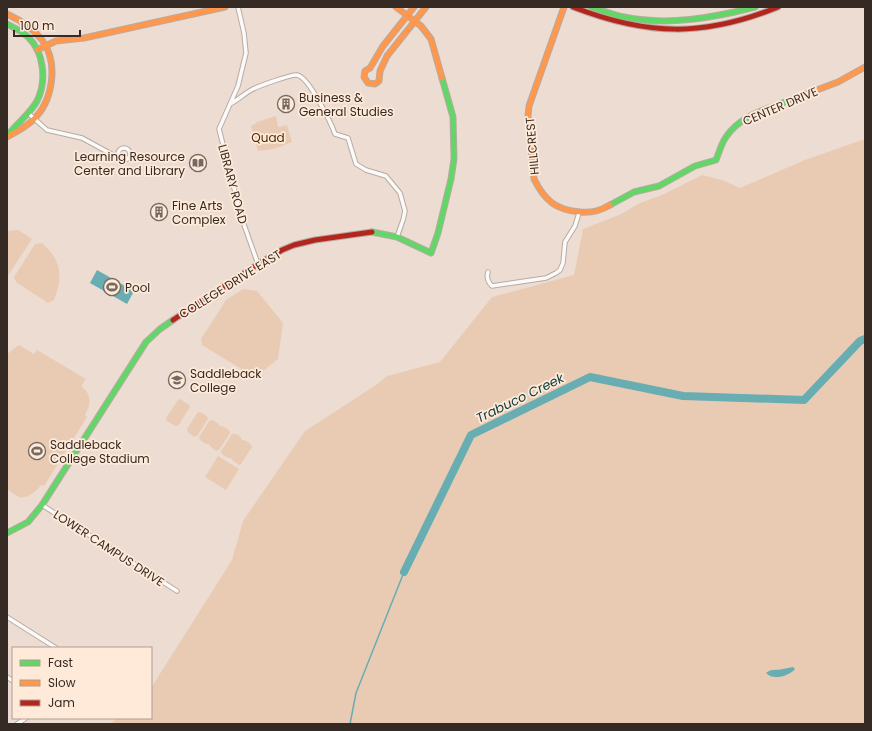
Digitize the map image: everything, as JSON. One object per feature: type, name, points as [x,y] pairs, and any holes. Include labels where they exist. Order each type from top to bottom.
[{"type":"street","points":[[37,50],[56,41],[84,38],[225,7]]},
{"type":"street","name":"LIBRARY ROAD","points":[[238,7],[244,33],[246,53],[238,86],[219,128],[242,219],[258,264]]},
{"type":"street","points":[[396,7],[414,21]]},
{"type":"street","points":[[414,7],[383,46],[370,68],[365,71],[364,79],[368,83],[373,84],[377,82],[380,78],[383,65],[396,44],[426,7]]},
{"type":"street","name":"HILLCREST","points":[[564,7],[529,106],[528,116],[534,179],[549,201],[566,211],[579,213]]},
{"type":"street","points":[[573,7],[590,15],[623,25],[672,30],[705,28],[734,23],[768,12],[778,7]]},
{"type":"street","points":[[591,7],[629,18],[672,21],[704,19],[731,14],[755,7]]},
{"type":"street","points":[[7,14],[28,26],[37,34],[45,46],[51,72],[51,84],[47,99],[41,111],[34,119],[7,136]]},
{"type":"street","name":"COLLEGE DRIVE EAST","points":[[7,533],[28,522],[42,505],[143,345],[160,329],[258,264],[294,245],[315,240],[373,232],[397,237],[431,253],[447,199],[454,159],[452,117],[431,39],[414,21]]},
{"type":"street","points":[[7,24],[24,34],[37,50],[41,62],[42,76],[41,88],[37,101],[7,136]]},
{"type":"street","name":"CENTER DRIVE","points":[[579,213],[589,213],[602,210],[634,192],[659,186],[690,169],[716,160],[725,138],[740,122],[753,115],[838,82],[865,67]]},
{"type":"street","points":[[370,68],[375,68],[380,73]]},
{"type":"street","points":[[230,104],[255,88],[294,75],[303,77],[325,112],[335,134],[348,138],[356,164],[366,170],[386,176],[400,193],[405,211],[404,220],[397,237]]},
{"type":"street","points":[[28,113],[47,130],[82,138],[115,156],[118,155]]},
{"type":"street","points":[[488,272],[488,282],[492,286],[546,278],[556,274],[560,270],[563,263],[565,242],[575,226],[579,213]]},
{"type":"street","name":"LOWER CAMPUS DRIVE","points":[[42,505],[176,591]]},
{"type":"street","points":[[7,617],[54,647]]},
{"type":"green space","name":"Quad","points":[[276,116],[278,127],[287,125],[292,142],[274,149],[258,151],[251,126],[257,122]]},
{"type":"green space","points":[[865,139],[865,724],[111,724],[116,719],[152,719],[152,686],[232,560],[243,521],[305,431],[376,385],[387,376],[440,362],[492,297],[574,275],[583,229],[619,215],[640,203],[662,195],[702,175],[722,180],[740,188],[805,160]]},
{"type":"green space","points":[[18,230],[32,239],[7,277],[7,231]]},
{"type":"green space","points":[[42,243],[54,256],[59,270],[59,284],[57,292],[54,300],[48,303],[16,282],[14,277],[35,244]]},
{"type":"green space","points":[[243,289],[257,291],[283,323],[278,359],[258,375],[251,375],[202,345],[201,339],[226,300]]},
{"type":"green space","name":"Saddleback College Stadium","points":[[19,345],[34,354],[37,350],[86,379],[81,386],[85,389],[89,396],[89,403],[85,415],[87,417],[44,486],[41,485],[36,491],[25,497],[18,496],[7,489],[7,354]]},
{"type":"green space","points":[[180,399],[190,407],[178,426],[175,426],[167,421],[166,418]]},
{"type":"green space","points":[[198,412],[207,416],[208,419],[197,436],[194,437],[188,432],[187,429]]},
{"type":"green space","points":[[210,420],[226,428],[230,433],[219,450],[216,451],[209,444],[206,444],[200,440],[199,437]]},
{"type":"green space","points":[[232,434],[238,435],[242,440],[247,441],[252,447],[239,465],[231,458],[228,458],[222,454],[221,451]]},
{"type":"green space","points":[[218,456],[239,469],[226,490],[205,477]]},
{"type":"water","name":"Pool","points":[[97,270],[134,291],[127,304],[90,283]]},
{"type":"water","points":[[793,667],[795,669],[792,672],[781,677],[773,677],[766,673],[772,670],[781,670]]},
{"type":"waterway","name":"Trabuco Creek","points":[[404,572],[471,435],[590,377],[683,396],[804,400],[860,341],[865,339]]},
{"type":"waterway","name":"Trabuco Creek","points":[[350,724],[356,693],[404,572]]},
{"type":"traffic: fast","points":[[591,7],[620,16],[640,20],[657,21],[690,20],[755,7]]},
{"type":"traffic: fast","points":[[7,24],[23,33],[33,43],[41,59],[43,76],[37,101],[31,110],[7,136]]},
{"type":"traffic: fast","points":[[372,232],[397,237],[431,253],[438,233],[451,179],[454,159],[453,117],[442,78]]},
{"type":"traffic: fast","points":[[610,205],[634,192],[659,186],[695,166],[716,160],[724,140],[732,129],[739,123],[756,113],[793,99]]},
{"type":"traffic: fast","points":[[7,533],[28,522],[42,505],[146,342],[160,329],[173,320]]},
{"type":"traffic: slow","points":[[37,50],[56,41],[84,38],[225,7]]},
{"type":"traffic: slow","points":[[396,7],[421,26],[431,39],[442,78]]},
{"type":"traffic: slow","points":[[414,7],[383,46],[370,68],[365,71],[364,77],[368,83],[375,84],[379,81],[380,71],[387,56],[426,7]]},
{"type":"traffic: slow","points":[[564,7],[529,106],[528,116],[534,179],[547,199],[564,209],[580,212],[592,212],[610,205]]},
{"type":"traffic: slow","points":[[7,14],[26,25],[42,40],[51,60],[52,70],[49,92],[40,112],[27,125],[7,137]]},
{"type":"traffic: slow","points":[[793,99],[838,82],[865,67]]},
{"type":"traffic: jam","points":[[573,7],[600,17],[626,23],[651,28],[676,29],[700,28],[725,24],[751,17],[778,7]]},
{"type":"traffic: jam","points":[[173,320],[282,250],[294,245],[315,240],[372,232]]},
{"type":"place","name":"Business & General Studies","points":[[286,104]]},
{"type":"place","name":"Learning Resource Center and Library","points":[[198,163]]},
{"type":"place","name":"Fine Arts Complex","points":[[159,212]]},
{"type":"place","name":"Pool","points":[[112,287]]},
{"type":"place","name":"Saddleback College","points":[[177,380]]},
{"type":"place","name":"Saddleback College Stadium","points":[[37,451]]}]
